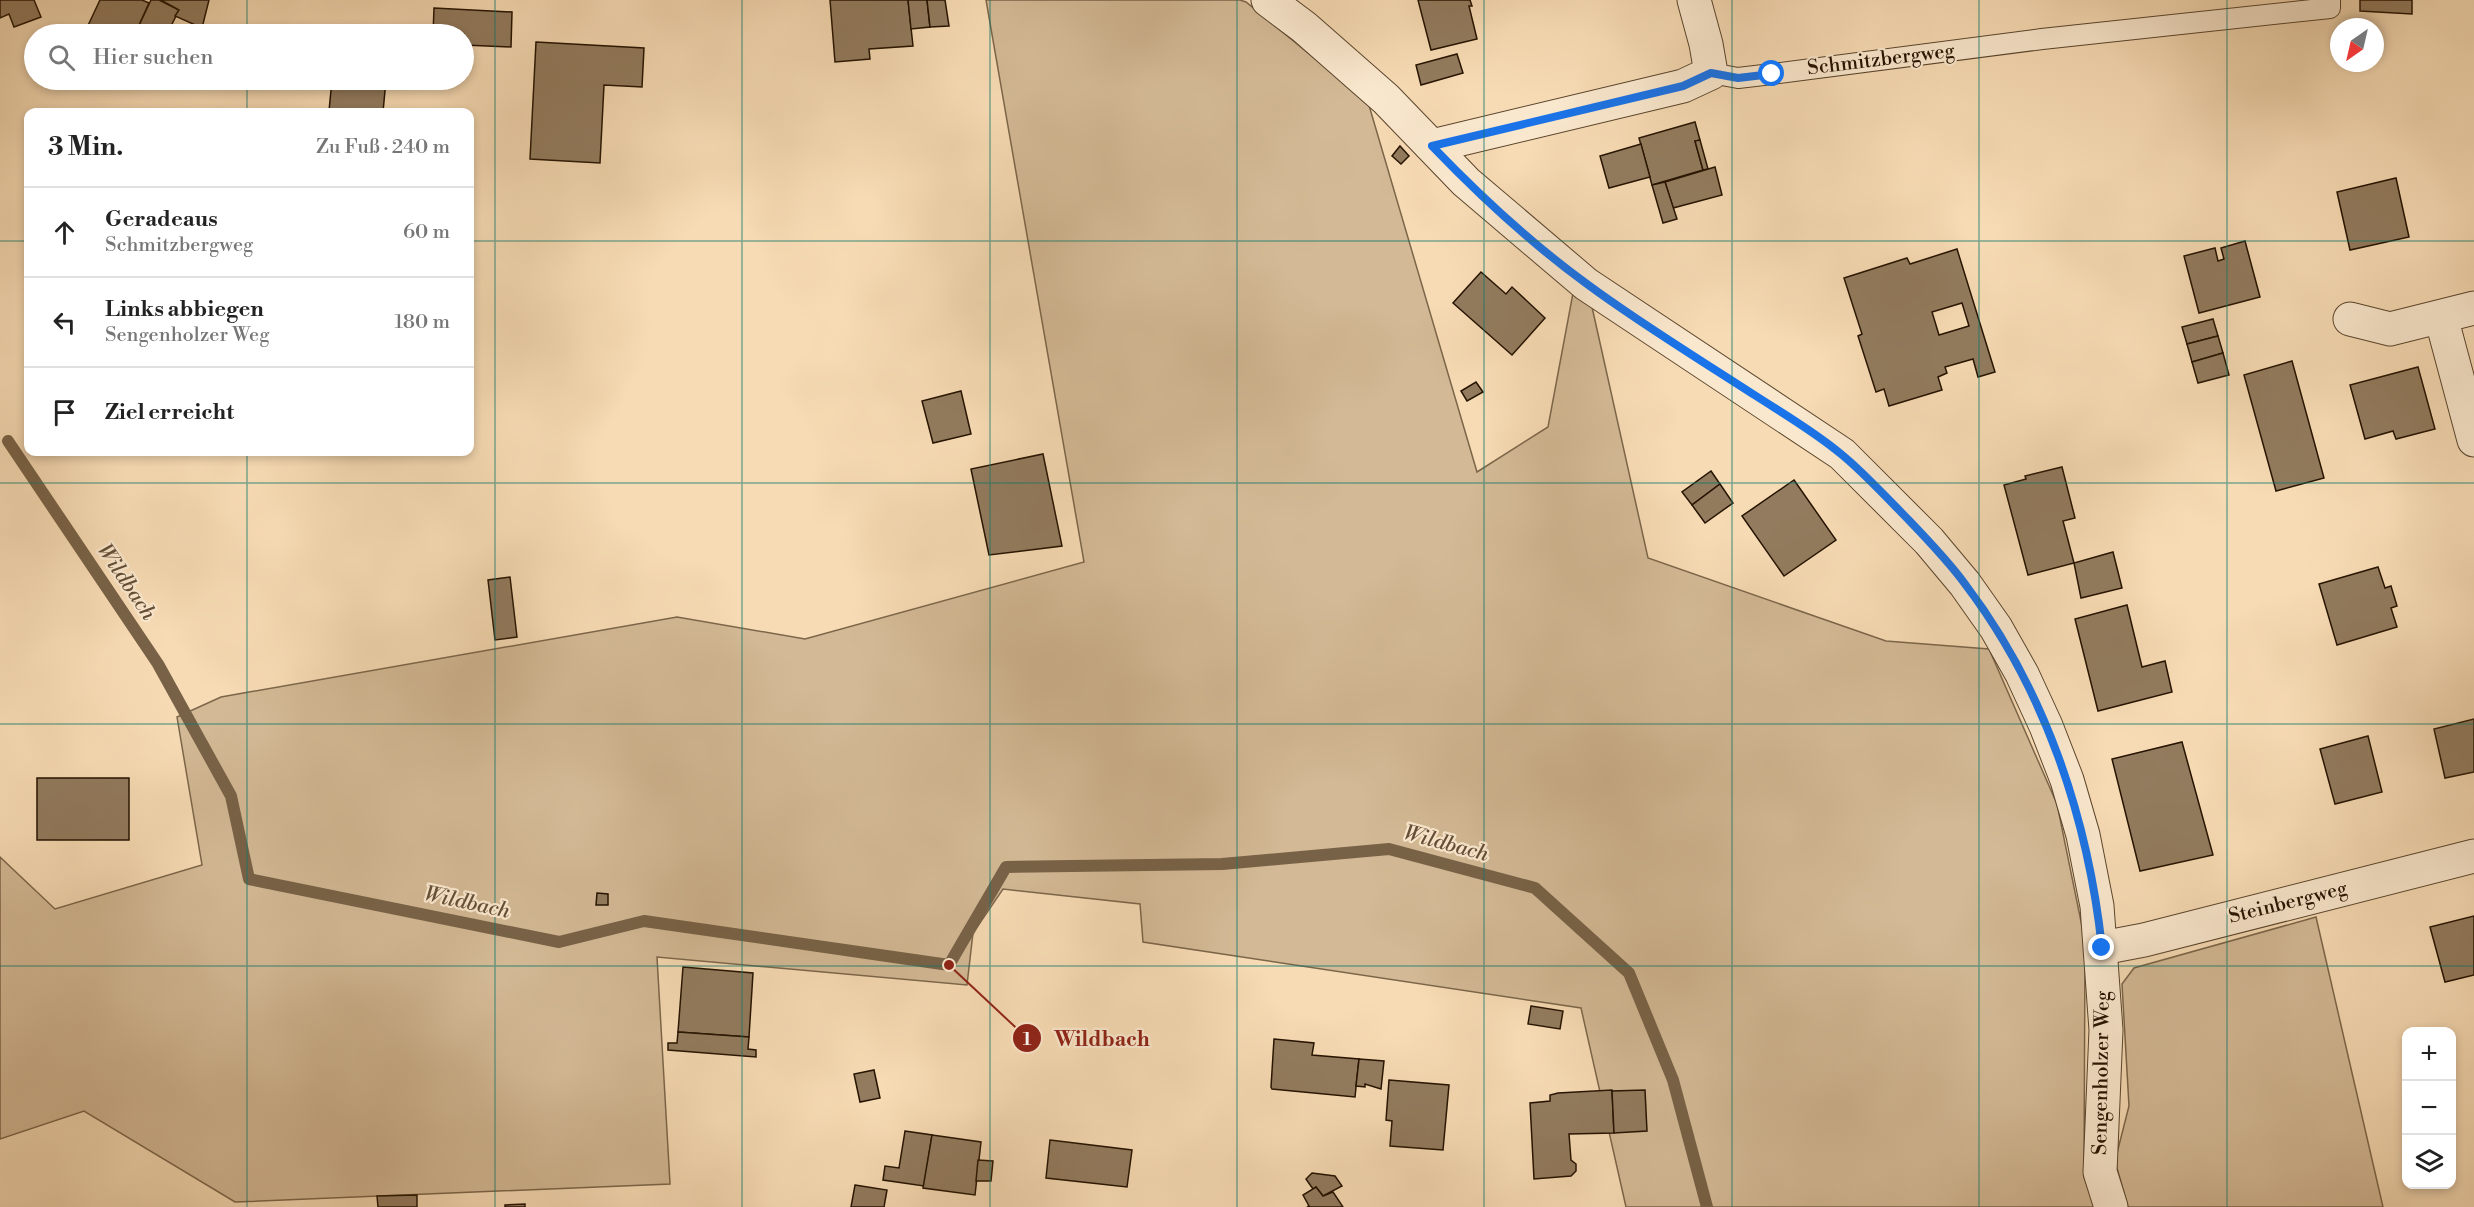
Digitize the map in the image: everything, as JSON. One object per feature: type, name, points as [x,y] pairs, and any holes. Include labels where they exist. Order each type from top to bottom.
[{"type":"street","name":"Sengenholzer Weg","points":[[1268,0],[1304,27],[1386,99],[1466,182],[1586,284],[1842,454],[1929,541],[1965,584],[1996,628],[2022,674],[2046,726],[2067,780],[2083,835],[2097,906],[2102,948],[2106,1030],[2100,1173],[2111,1207]]},
{"type":"street","points":[[1432,146],[1683,86],[1711,73],[1694,0]]},
{"type":"street","points":[[2350,319],[2390,329],[2474,308]]},
{"type":"street","points":[[2441,317],[2474,440]]},
{"type":"street","name":"Steinbergweg","points":[[2102,948],[2144,940],[2474,856]]},
{"type":"lane","name":"Schmitzbergweg","points":[[1711,73],[1738,78],[1772,74],[2042,39],[2330,8],[2330,0]]},
{"type":"shaded area","points":[[986,0],[1240,0],[1246,2],[1368,102],[1477,472],[1548,427],[1573,293],[1592,307],[1648,558],[1886,641],[1989,649],[2057,804],[2085,941],[2084,1177],[2095,1207],[1626,1207],[1581,1008],[1143,942],[1140,904],[1003,889],[973,933],[967,985],[657,957],[670,1184],[235,1202],[84,1111],[0,1139],[0,857],[55,909],[202,865],[177,717],[221,697],[677,617],[805,639],[1084,562]]},
{"type":"shaded area","points":[[2316,917],[2383,1207],[2128,1207],[2115,1161],[2129,1106],[2122,984],[2134,968]]},
{"type":"building","points":[[0,0],[34,0],[41,17],[14,27],[9,14],[0,18]]},
{"type":"building","points":[[100,0],[142,0],[149,3],[140,24],[89,24]]},
{"type":"building","points":[[151,0],[159,0],[179,10],[172,24],[140,24]]},
{"type":"building","points":[[161,0],[209,0],[203,24],[193,24],[175,16],[179,10]]},
{"type":"building","points":[[830,0],[908,0],[913,46],[869,49],[870,59],[835,62]]},
{"type":"building","points":[[908,0],[927,0],[930,27],[911,29]]},
{"type":"building","points":[[927,0],[945,0],[949,26],[930,27]]},
{"type":"building","points":[[1418,0],[1470,0],[1472,6],[1469,6],[1477,39],[1431,50]]},
{"type":"building","points":[[2360,0],[2412,0],[2412,14],[2360,11]]},
{"type":"building","points":[[434,8],[512,12],[511,47],[474,45],[474,24],[433,24]]},
{"type":"building","points":[[536,42],[644,48],[642,87],[604,85],[600,163],[530,159]]},
{"type":"building","points":[[1457,54],[1463,73],[1421,85],[1416,65]]},
{"type":"building","points":[[331,90],[385,90],[383,108],[329,108]]},
{"type":"building","points":[[1695,122],[1700,140],[1695,141],[1703,170],[1652,185],[1639,138]]},
{"type":"building","points":[[1700,140],[1708,169],[1703,170],[1695,141]]},
{"type":"building","points":[[1641,144],[1650,177],[1609,188],[1600,156]]},
{"type":"building","points":[[1400,146],[1409,156],[1401,164],[1392,156]]},
{"type":"building","points":[[1715,167],[1722,195],[1673,208],[1665,182]]},
{"type":"building","points":[[2396,178],[2409,237],[2350,250],[2337,192]]},
{"type":"building","points":[[1665,182],[1677,219],[1663,223],[1652,185]]},
{"type":"building","points":[[2245,241],[2260,297],[2199,313],[2184,256],[2215,248],[2218,261],[2224,259],[2221,248]]},
{"type":"building","points":[[1957,249],[1995,372],[1978,377],[1973,359],[1945,367],[1947,373],[1938,377],[1942,390],[1889,406],[1884,389],[1876,392],[1858,336],[1862,334],[1844,278],[1907,258],[1910,264]],"holes":[[[1962,303],[1969,326],[1939,335],[1932,312]]]},
{"type":"building","points":[[1481,272],[1506,294],[1512,287],[1545,318],[1512,355],[1453,303]]},
{"type":"building","points":[[2213,319],[2218,336],[2187,344],[2182,327]]},
{"type":"building","points":[[2218,336],[2223,353],[2192,362],[2187,344]]},
{"type":"building","points":[[2223,353],[2229,375],[2198,383],[2192,362]]},
{"type":"building","points":[[2292,361],[2324,478],[2276,491],[2244,375]]},
{"type":"building","points":[[2418,367],[2435,429],[2396,439],[2393,431],[2365,439],[2350,385]]},
{"type":"building","points":[[1476,382],[1483,392],[1467,401],[1461,391]]},
{"type":"building","points":[[961,391],[971,434],[933,443],[922,401]]},
{"type":"building","points":[[1043,454],[1062,546],[989,555],[971,469]]},
{"type":"building","points":[[2062,467],[2075,518],[2063,521],[2074,563],[2028,575],[2004,485],[2026,479],[2025,476]]},
{"type":"building","points":[[1711,471],[1720,484],[1692,505],[1682,492]]},
{"type":"building","points":[[1794,480],[1836,540],[1784,576],[1742,516]]},
{"type":"building","points":[[1720,484],[1733,503],[1705,523],[1692,505]]},
{"type":"building","points":[[2113,552],[2122,588],[2081,598],[2074,563]]},
{"type":"building","points":[[2378,567],[2385,588],[2391,586],[2397,606],[2391,608],[2397,627],[2337,645],[2319,584]]},
{"type":"building","points":[[510,577],[517,637],[495,640],[488,580]]},
{"type":"building","points":[[2127,605],[2142,667],[2165,661],[2172,692],[2098,711],[2075,619]]},
{"type":"building","points":[[2474,719],[2474,772],[2445,778],[2434,729]]},
{"type":"building","points":[[2368,736],[2382,792],[2335,804],[2320,749]]},
{"type":"building","points":[[2182,742],[2213,855],[2140,871],[2112,759]]},
{"type":"building","points":[[37,778],[129,778],[129,840],[37,840]]},
{"type":"building","points":[[597,893],[608,894],[608,905],[596,905]]},
{"type":"building","points":[[2474,916],[2474,975],[2445,982],[2430,927]]},
{"type":"building","points":[[683,967],[753,973],[749,1037],[678,1032]]},
{"type":"building","points":[[1531,1006],[1563,1011],[1560,1029],[1528,1024]]},
{"type":"building","points":[[678,1032],[749,1037],[748,1049],[756,1050],[756,1057],[668,1050],[668,1043],[677,1043]]},
{"type":"building","points":[[1274,1039],[1314,1043],[1312,1055],[1359,1059],[1355,1097],[1272,1089]]},
{"type":"building","points":[[1359,1059],[1384,1061],[1381,1089],[1365,1084],[1365,1087],[1356,1086]]},
{"type":"building","points":[[874,1070],[880,1098],[860,1102],[854,1074]]},
{"type":"building","points":[[1389,1080],[1449,1085],[1443,1150],[1390,1146],[1392,1121],[1386,1120]]},
{"type":"building","points":[[1612,1090],[1614,1133],[1569,1134],[1571,1160],[1576,1164],[1576,1171],[1571,1176],[1534,1179],[1530,1103],[1550,1101],[1550,1095],[1558,1093]]},
{"type":"building","points":[[1645,1090],[1647,1131],[1614,1133],[1612,1091]]},
{"type":"building","points":[[905,1131],[932,1135],[924,1186],[883,1180],[885,1166],[899,1168]]},
{"type":"building","points":[[932,1135],[981,1142],[975,1195],[923,1188]]},
{"type":"building","points":[[1050,1140],[1132,1150],[1127,1187],[1046,1178]]},
{"type":"building","points":[[978,1160],[993,1161],[991,1181],[976,1181]]},
{"type":"building","points":[[1312,1173],[1335,1176],[1342,1186],[1323,1196],[1316,1187],[1313,1189],[1306,1179]]},
{"type":"building","points":[[855,1185],[887,1190],[884,1207],[851,1207]]},
{"type":"building","points":[[1316,1187],[1323,1196],[1333,1192],[1343,1207],[1307,1207],[1309,1206],[1303,1195]]},
{"type":"building","points":[[417,1195],[417,1207],[378,1207],[377,1196]]},
{"type":"building","points":[[525,1204],[525,1207],[505,1207],[505,1205]]},
{"type":"waterway","name":"Wildbach","points":[[8,441],[158,664],[231,796],[249,879],[559,942],[644,921],[949,965],[1006,867],[1222,864],[1389,849],[1535,888],[1629,973],[1673,1080],[1707,1207]]},
{"type":"place","name":"Wildbach","points":[[949,965]]},
{"type":"route","points":[[1772,74],[1738,78],[1711,73],[1683,86],[1432,146],[1466,182],[1586,284],[1842,454],[1929,541],[1965,584],[1996,628],[2022,674],[2067,780],[2083,835],[2097,906],[2102,948]]}]
